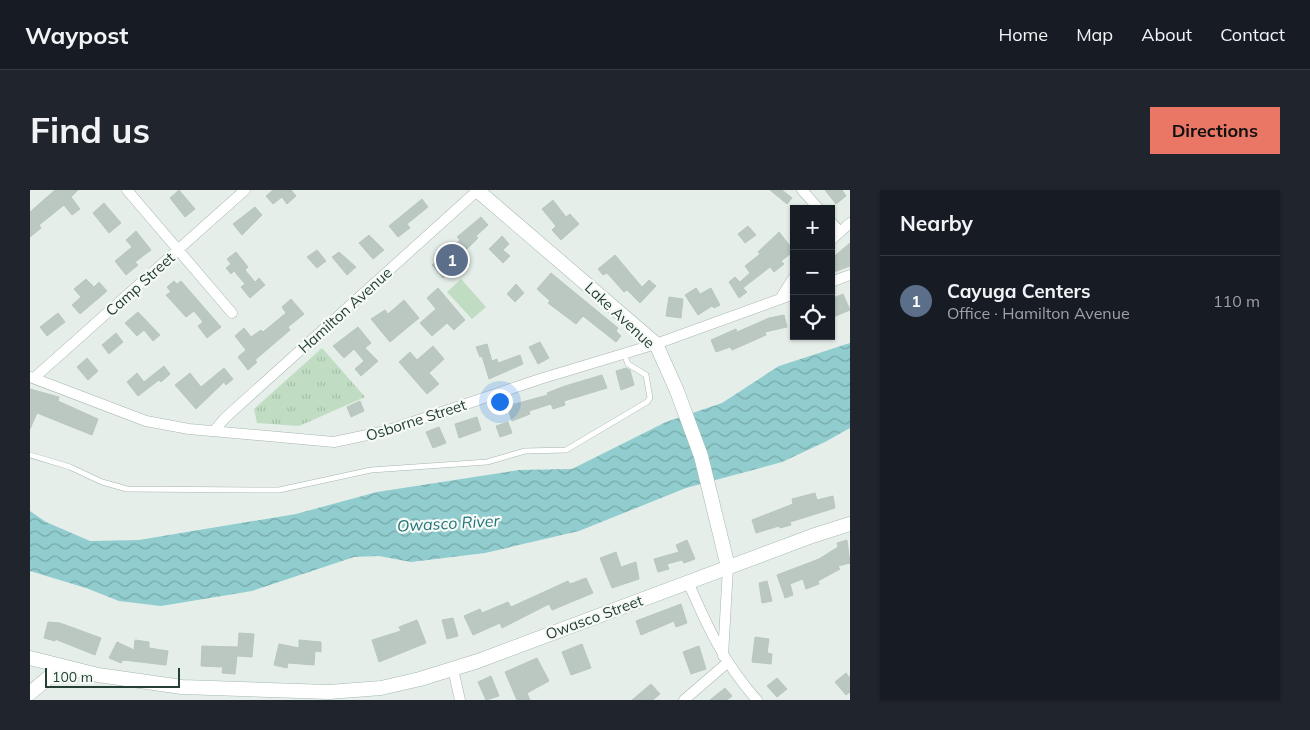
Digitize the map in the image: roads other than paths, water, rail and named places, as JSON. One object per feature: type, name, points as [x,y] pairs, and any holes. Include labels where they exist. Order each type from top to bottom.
[{"type":"main road","name":"Lake Avenue","points":[[477,190],[656,344],[677,391],[701,456],[715,506],[728,567]]},
{"type":"main road","name":"Owasco Street","points":[[30,658],[60,668],[143,683],[182,687],[331,695],[390,686],[453,669],[850,524]]},
{"type":"main road","points":[[30,693],[60,668]]},
{"type":"street","points":[[127,190],[232,313]]},
{"type":"street","name":"Camp Street","points":[[32,378],[246,190]]},
{"type":"street","name":"Hamilton Avenue","points":[[214,431],[477,190]]},
{"type":"street","points":[[802,190],[815,205]]},
{"type":"street","points":[[835,236],[850,223]]},
{"type":"street","points":[[835,226],[840,232]]},
{"type":"street","points":[[835,281],[850,275]]},
{"type":"street","points":[[780,299],[790,283]]},
{"type":"street","name":"Osborne Street","points":[[32,378],[146,421],[214,431],[325,442],[357,439],[656,344],[791,295]]},
{"type":"street","points":[[684,700],[725,660],[728,567]]},
{"type":"street","points":[[688,582],[725,660],[757,700]]},
{"type":"street","points":[[453,669],[460,700]]},
{"type":"lane","points":[[30,455],[70,467],[102,482],[127,489],[264,490],[286,488],[371,470],[478,462],[525,451],[566,450],[647,402],[650,398],[646,375],[628,364],[624,354]]},
{"type":"water","name":"Owasco River","points":[[850,343],[850,428],[782,462],[686,488],[579,531],[485,553],[411,562],[379,556],[354,557],[252,591],[161,606],[119,601],[86,588],[30,571],[30,511],[46,522],[90,541],[139,540],[296,514],[377,492],[519,470],[572,469],[666,422],[722,403],[779,366]]},
{"type":"place","name":"Cayuga Centers","points":[[452,260]]}]
